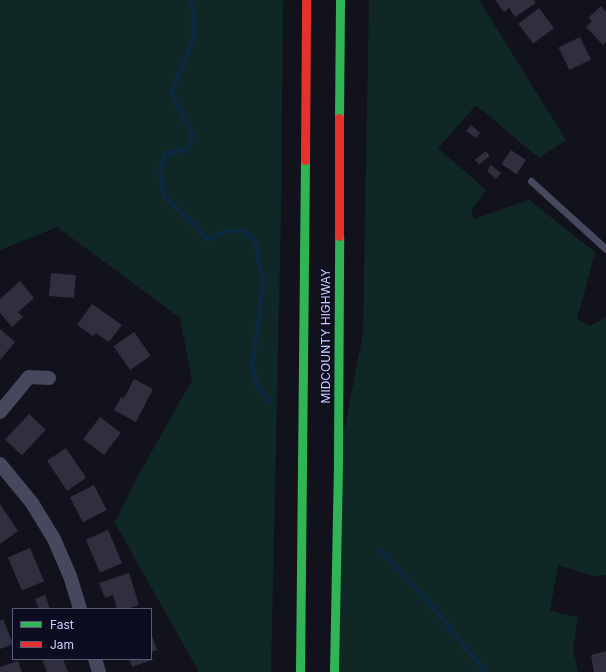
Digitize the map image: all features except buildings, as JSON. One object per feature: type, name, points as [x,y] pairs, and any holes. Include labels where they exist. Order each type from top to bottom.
[{"type":"main road","name":"MIDCOUNTY HIGHWAY","points":[[300,672],[306,0]]},
{"type":"main road","name":"MIDCOUNTY HIGHWAY","points":[[334,672],[338,445],[340,0]]},
{"type":"street","points":[[0,412],[29,377],[49,378]]},
{"type":"street","points":[[0,464],[32,503],[54,539],[70,576],[80,608]]},
{"type":"street","points":[[95,660],[99,672]]},
{"type":"lane","points":[[531,181],[606,249]]},
{"type":"green space","points":[[0,0],[283,0],[281,213],[271,672],[199,672],[115,523],[132,487],[192,380],[180,318],[57,227],[0,250]]},
{"type":"green space","points":[[369,0],[479,0],[566,140],[539,158],[476,105],[438,148],[486,190],[471,210],[474,219],[529,200],[595,252],[577,319],[590,326],[606,317],[606,575],[594,576],[558,565],[550,611],[578,617],[573,650],[578,672],[334,672],[338,461],[363,334]]},
{"type":"waterway","points":[[191,0],[193,14],[193,40],[171,93],[193,135],[186,150],[166,153],[160,173],[164,196],[198,228],[207,240],[226,231],[244,231],[256,242],[258,261],[264,280],[252,365],[258,388],[270,401]]},
{"type":"waterway","points":[[379,549],[427,600],[485,672]]},
{"type":"traffic: fast","points":[[339,118],[340,0]]},
{"type":"traffic: fast","points":[[300,672],[305,160]]},
{"type":"traffic: fast","points":[[334,672],[338,461],[339,236]]},
{"type":"traffic: jam","points":[[305,160],[306,0]]},
{"type":"traffic: jam","points":[[339,118],[339,236]]}]
